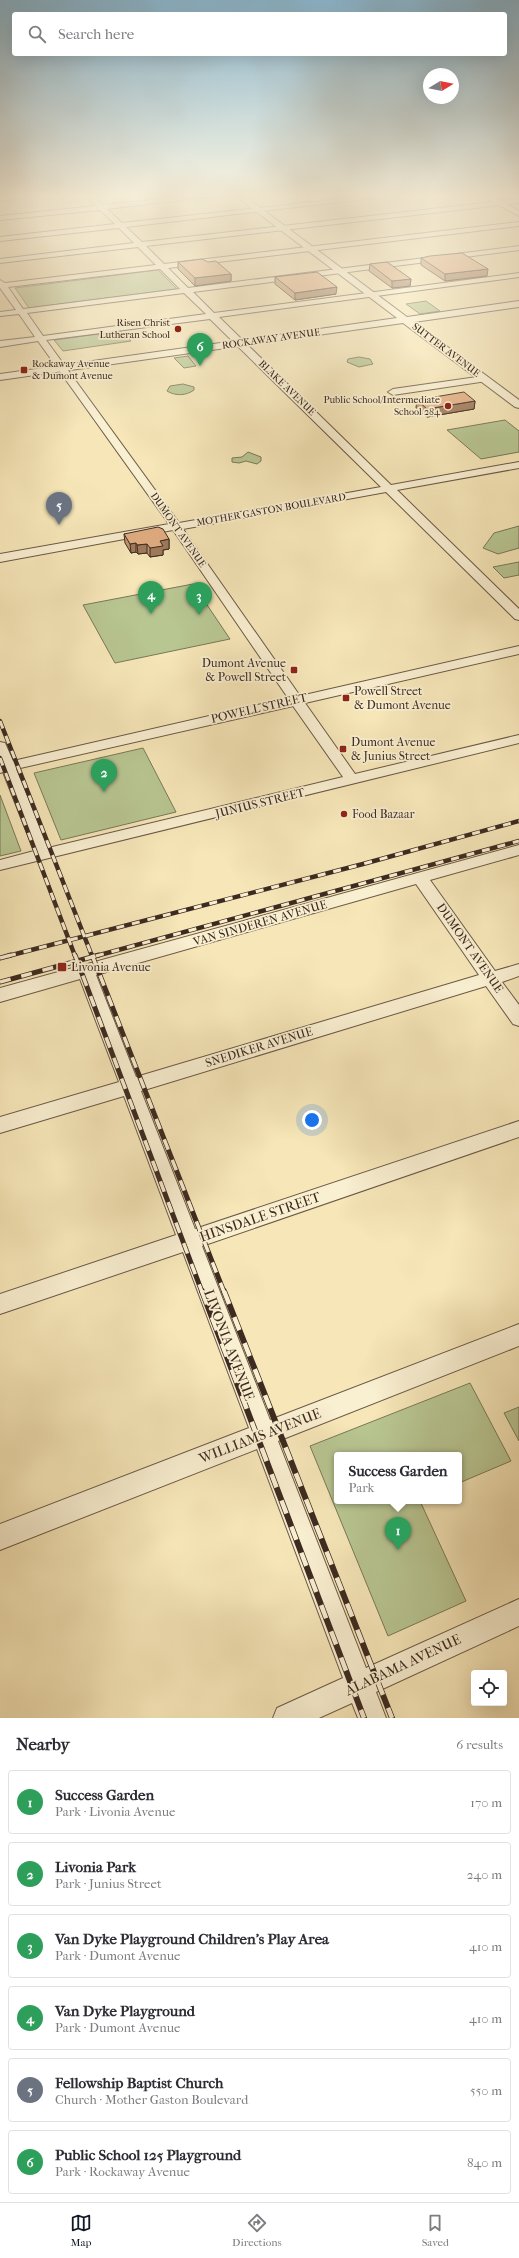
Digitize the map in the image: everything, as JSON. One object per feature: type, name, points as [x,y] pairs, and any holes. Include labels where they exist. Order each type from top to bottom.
[{"type":"street","points":[[1,285],[98,274]]},
{"type":"street","name":"BLAKE AVENUE","points":[[169,274],[519,616]]},
{"type":"street","points":[[0,314],[317,274]]},
{"type":"street","name":"SUTTER AVENUE","points":[[345,274],[519,405]]},
{"type":"street","points":[[0,344],[519,275]]},
{"type":"street","name":"DUMONT AVENUE","points":[[1,285],[174,524],[352,780]]},
{"type":"street","name":"ROCKAWAY AVENUE","points":[[0,377],[519,304]]},
{"type":"street","points":[[393,392],[484,379]]},
{"type":"street","name":"MOTHER GASTON BOULEVARD","points":[[387,486],[519,459]]},
{"type":"street","name":"MOTHER GASTON BOULEVARD","points":[[0,558],[174,524],[387,486],[519,465]]},
{"type":"street","name":"MOTHER GASTON BOULEVARD","points":[[0,552],[174,524]]},
{"type":"street","name":"POWELL STREET","points":[[4,768],[519,650]]},
{"type":"street","name":"JUNIUS STREET","points":[[0,866],[519,740]]},
{"type":"street","points":[[0,746],[4,768],[43,855]]},
{"type":"street","name":"VAN SINDEREN AVENUE","points":[[0,995],[519,850]]},
{"type":"street","name":"DUMONT AVENUE","points":[[420,878],[519,1019]]},
{"type":"street","name":"SNEDIKER AVENUE","points":[[0,1125],[519,970]]},
{"type":"street","name":"LIVONIA AVENUE","points":[[86,972],[372,1718]]},
{"type":"street","name":"HINSDALE STREET","points":[[0,1304],[519,1129]]},
{"type":"street","name":"WILLIAMS AVENUE","points":[[0,1537],[519,1335]]},
{"type":"street","name":"ALABAMA AVENUE","points":[[287,1718],[519,1612]]},
{"type":"green space","points":[[125,274],[162,274],[177,289],[29,308],[15,288]]},
{"type":"green space","points":[[426,301],[440,311],[420,314],[406,304]]},
{"type":"green space","points":[[121,331],[131,341],[63,351],[54,340]]},
{"type":"green space","points":[[188,356],[196,366],[184,368],[174,358]]},
{"type":"green space","points":[[359,357],[370,359],[373,364],[359,367],[347,362],[348,359]]},
{"type":"green space","points":[[183,384],[194,387],[194,390],[180,395],[167,391],[170,386]]},
{"type":"green space","points":[[505,420],[519,431],[519,452],[481,459],[447,430]]},
{"type":"green space","points":[[248,452],[261,457],[261,461],[257,464],[246,461],[239,463],[232,462],[232,458],[242,457]]},
{"type":"green space","points":[[519,526],[519,548],[498,554],[483,548],[494,533]]},
{"type":"green space","points":[[519,562],[519,575],[504,578],[493,567]]},
{"type":"green space","points":[[193,584],[230,639],[115,663],[83,605]]},
{"type":"green space","points":[[143,748],[176,812],[61,840],[34,773]]},
{"type":"green space","points":[[0,795],[21,851],[0,856]]},
{"type":"green space","points":[[470,1383],[511,1461],[462,1482],[462,1452],[334,1452],[334,1504],[421,1504],[466,1601],[388,1636],[310,1446]]},
{"type":"green space","points":[[519,1407],[519,1441],[504,1413]]},
{"type":"building","points":[[191,274],[229,274],[195,278]]},
{"type":"building","points":[[299,274],[320,274],[337,287],[295,293],[275,277]]},
{"type":"building","points":[[383,274],[404,274],[411,279],[392,281]]},
{"type":"building","points":[[464,392],[475,401],[427,409],[417,400]]},
{"type":"building","points":[[158,527],[163,529],[169,539],[160,541],[163,546],[150,548],[147,544],[130,544],[124,534]]},
{"type":"railway","points":[[0,721],[84,936]]},
{"type":"railway","points":[[0,758],[69,940]]},
{"type":"railway","points":[[84,936],[363,864],[519,821]]},
{"type":"railway","points":[[96,956],[519,841]]},
{"type":"railway","points":[[69,940],[84,936]]},
{"type":"railway","points":[[84,936],[92,956]]},
{"type":"railway","points":[[8,956],[69,940]]},
{"type":"railway","points":[[69,940],[75,956]]},
{"type":"railway","points":[[0,958],[11,955]]},
{"type":"railway","points":[[75,955],[77,961]]},
{"type":"railway","points":[[93,957],[99,955]]},
{"type":"railway","points":[[77,961],[93,957]]},
{"type":"railway","points":[[93,957],[224,1292]]},
{"type":"railway","points":[[0,982],[77,961]]},
{"type":"railway","points":[[77,961],[202,1292]]},
{"type":"railway","points":[[202,1291],[364,1718]]},
{"type":"railway","points":[[224,1291],[392,1718]]},
{"type":"place","name":"Risen Christ Lutheran School","points":[[178,329]]},
{"type":"place","name":"Public School 125 Playground","points":[[200,366]]},
{"type":"place","name":"Rockaway Avenue & Dumont Avenue","points":[[24,370]]},
{"type":"place","name":"Public School/Intermediate School 284","points":[[448,406]]},
{"type":"place","name":"Fellowship Baptist Church","points":[[59,525]]},
{"type":"place","name":"Van Dyke Playground","points":[[151,614]]},
{"type":"place","name":"Van Dyke Playground Children's Play Area","points":[[199,615]]},
{"type":"place","name":"Dumont Avenue & Powell Street","points":[[294,670]]},
{"type":"place","name":"Powell Street & Dumont Avenue","points":[[346,698]]},
{"type":"place","name":"Dumont Avenue & Junius Street","points":[[343,749]]},
{"type":"place","name":"Livonia Park","points":[[104,792]]},
{"type":"place","name":"Food Bazaar","points":[[344,814]]},
{"type":"place","name":"Livonia Avenue","points":[[62,967]]},
{"type":"place","name":"Success Garden","points":[[398,1550]]}]
